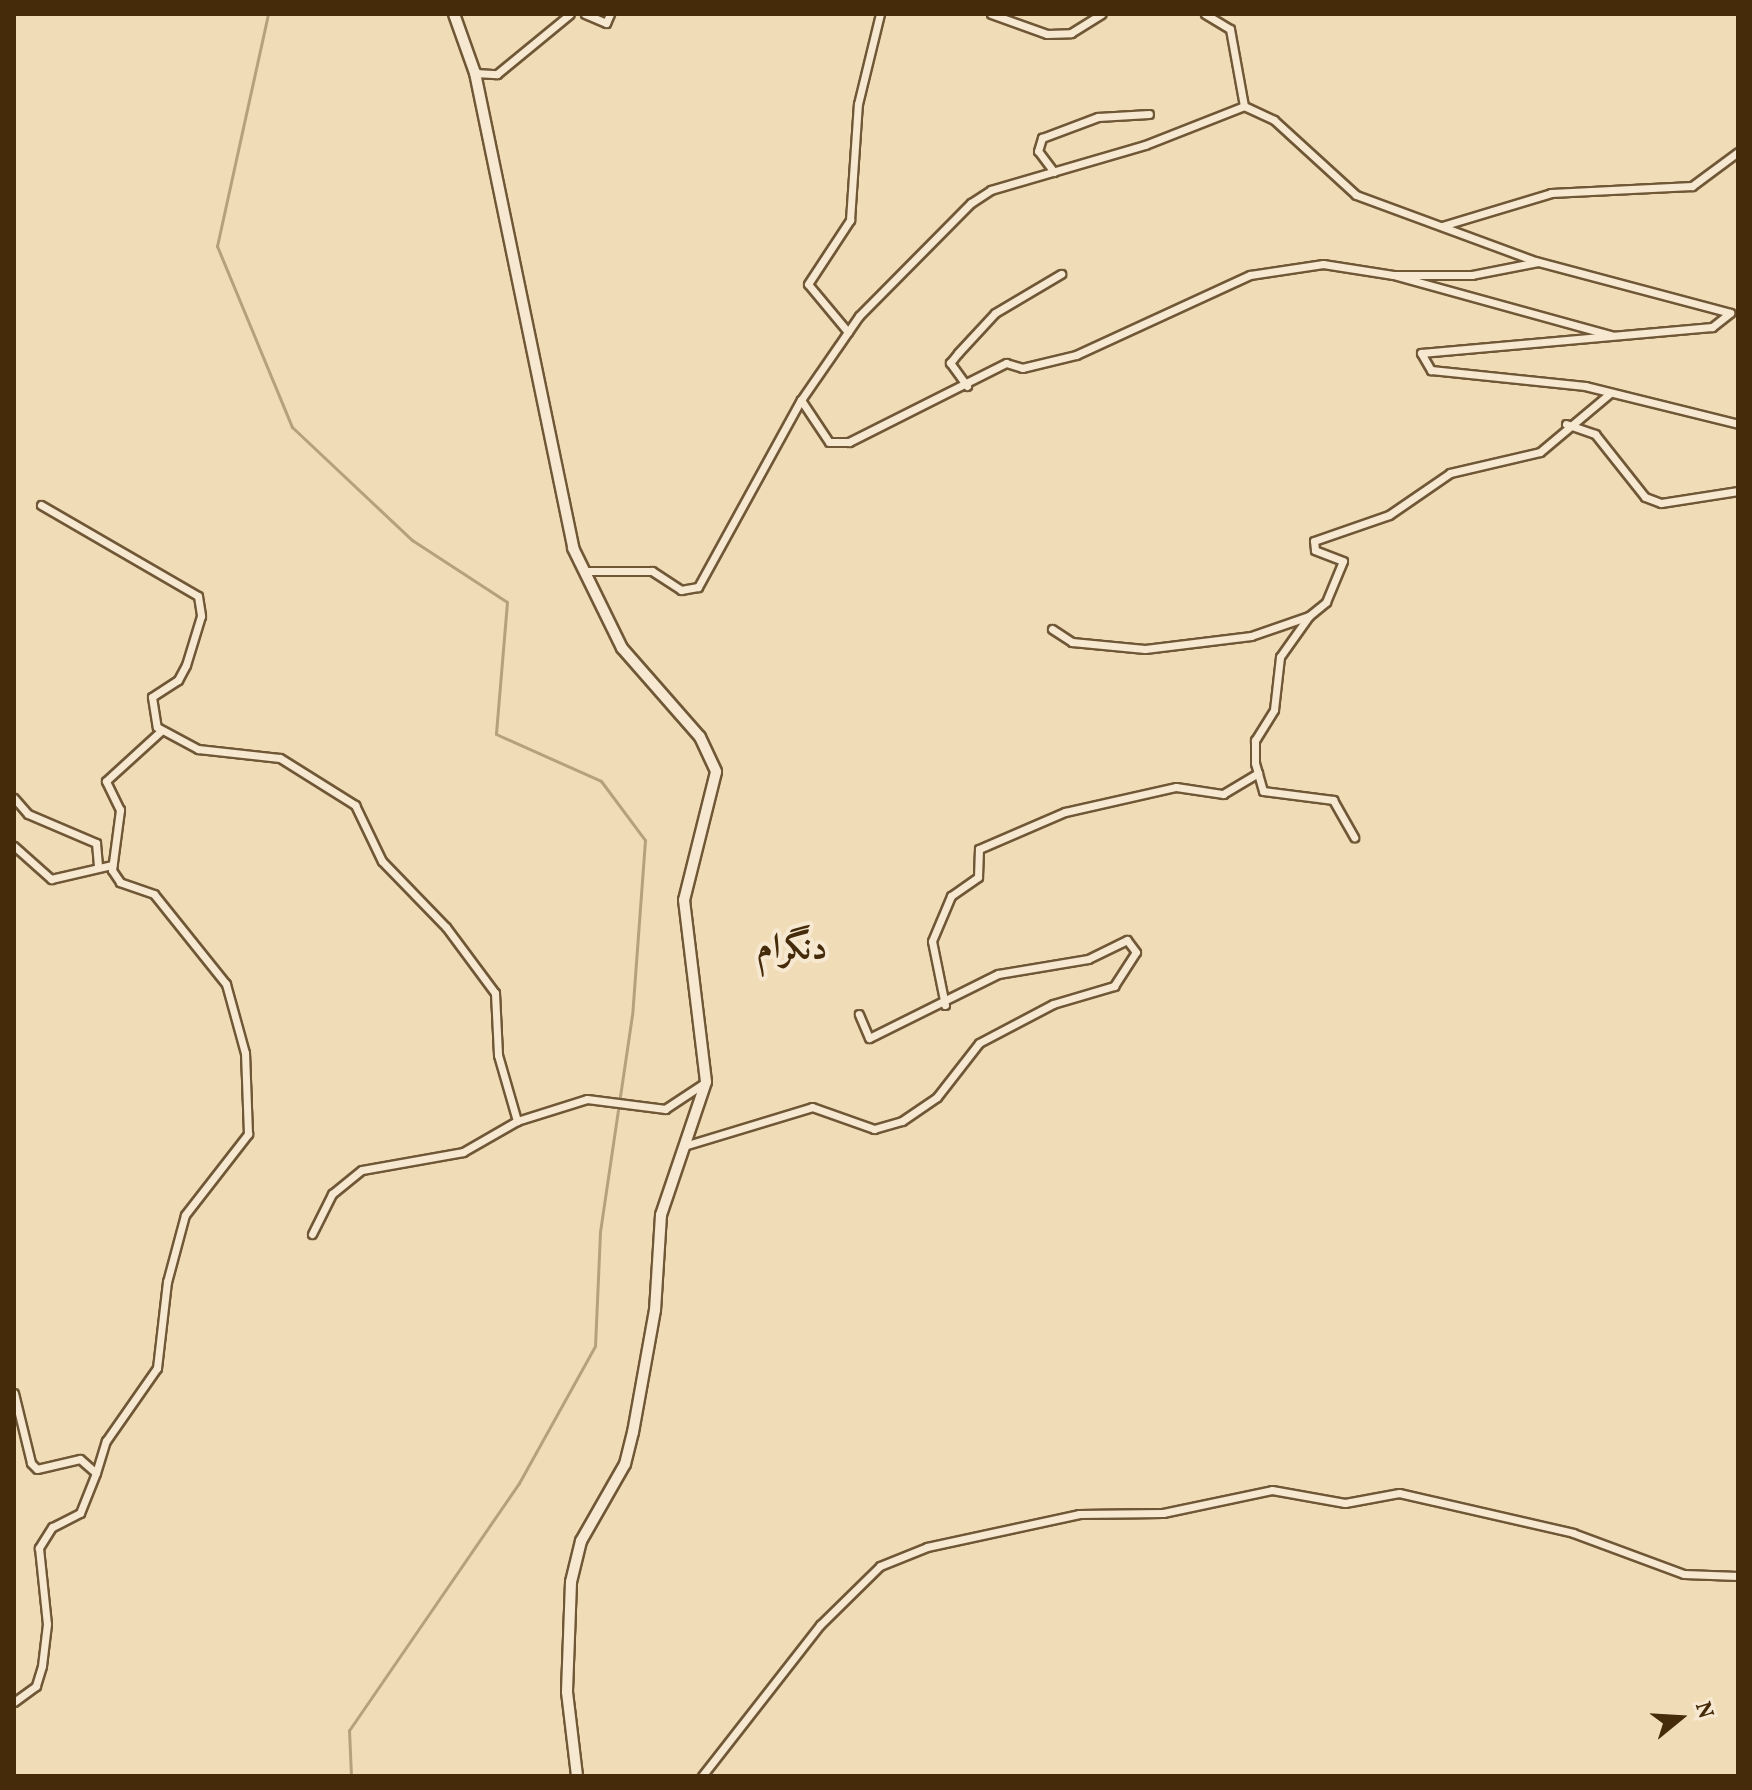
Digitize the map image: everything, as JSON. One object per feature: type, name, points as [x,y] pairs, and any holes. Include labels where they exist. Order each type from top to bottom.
[{"type":"main road","points":[[454,14],[475,73],[556,484],[581,572],[622,648],[712,755],[716,785],[684,900],[706,1082],[657,1235],[655,1310],[625,1464],[581,1541],[571,1582],[567,1692],[577,1776]]},
{"type":"street","points":[[475,73],[497,74],[570,14]]},
{"type":"street","points":[[585,14],[606,23],[610,14]]},
{"type":"street","points":[[848,332],[808,284],[850,220],[858,104],[880,14]]},
{"type":"street","points":[[991,14],[1047,34],[1071,33],[1102,14]]},
{"type":"street","points":[[1205,14],[1230,29],[1244,106]]},
{"type":"street","points":[[581,572],[605,566],[633,575],[652,571],[681,590],[698,587],[801,400],[848,332],[971,203],[1244,106],[1274,120],[1343,188],[1538,262],[1730,313],[1712,327],[1419,357],[1431,370],[1542,379],[1738,424]]},
{"type":"street","points":[[1054,172],[1038,151],[1042,138],[1098,117],[1149,114]]},
{"type":"street","points":[[1442,226],[1551,193],[1692,186],[1738,152]]},
{"type":"street","points":[[1393,275],[1472,275],[1538,262]]},
{"type":"street","points":[[801,400],[837,444],[967,386],[1006,363],[1022,368],[1076,355],[1267,270],[1323,264],[1393,275],[1612,335]]},
{"type":"street","points":[[967,386],[950,363],[958,353],[995,313],[1061,274]]},
{"type":"street","points":[[1354,837],[1333,800],[1267,792],[1258,773],[1255,740],[1274,710],[1280,657],[1309,616],[1326,602],[1343,561],[1315,550],[1314,541],[1389,515],[1450,473],[1540,452],[1566,424],[1609,394]]},
{"type":"street","points":[[1566,424],[1595,434],[1645,497],[1661,503],[1738,491]]},
{"type":"street","points":[[41,505],[198,596],[201,616],[186,665],[178,680],[152,697],[161,731],[198,749],[280,758],[355,805],[382,861],[446,927],[495,993],[498,1055],[517,1121]]},
{"type":"street","points":[[1052,629],[1072,642],[1145,649],[1251,636],[1309,616]]},
{"type":"street","points":[[14,1702],[36,1686],[42,1666],[47,1624],[39,1548],[52,1527],[80,1513],[106,1441],[157,1368],[167,1282],[185,1215],[244,1145],[249,1106],[240,1021],[226,984],[154,894],[120,882],[112,865],[120,810],[106,781],[161,731]]},
{"type":"street","points":[[945,1005],[932,941],[951,896],[978,877],[979,849],[1065,812],[1176,787],[1223,794],[1258,773]]},
{"type":"street","points":[[14,798],[28,814],[96,843],[98,864]]},
{"type":"street","points":[[14,846],[51,879],[88,873],[98,864],[112,865]]},
{"type":"street","points":[[684,1146],[812,1107],[874,1129],[902,1121],[937,1097],[979,1043],[1053,1004],[1114,986],[1136,952],[1127,940],[1088,959],[998,974],[961,989],[945,1005],[869,1038],[859,1014]]},
{"type":"street","points":[[312,1234],[332,1194],[362,1170],[463,1152],[517,1121],[593,1101],[665,1109],[706,1082]]},
{"type":"street","points":[[14,1393],[31,1463],[37,1469],[80,1459],[96,1473]]},
{"type":"street","points":[[702,1776],[820,1625],[880,1566],[927,1547],[1079,1514],[1163,1513],[1272,1490],[1345,1503],[1399,1493],[1573,1533],[1684,1574],[1738,1576]]},
{"type":"waterway","points":[[268,14],[217,246],[292,427],[412,540],[507,602],[496,734],[601,781],[645,840],[632,1015],[600,1232],[595,1346],[519,1483],[349,1730],[351,1776]]},
{"type":"district","name":"دنگرام","points":[[792,950]]}]
